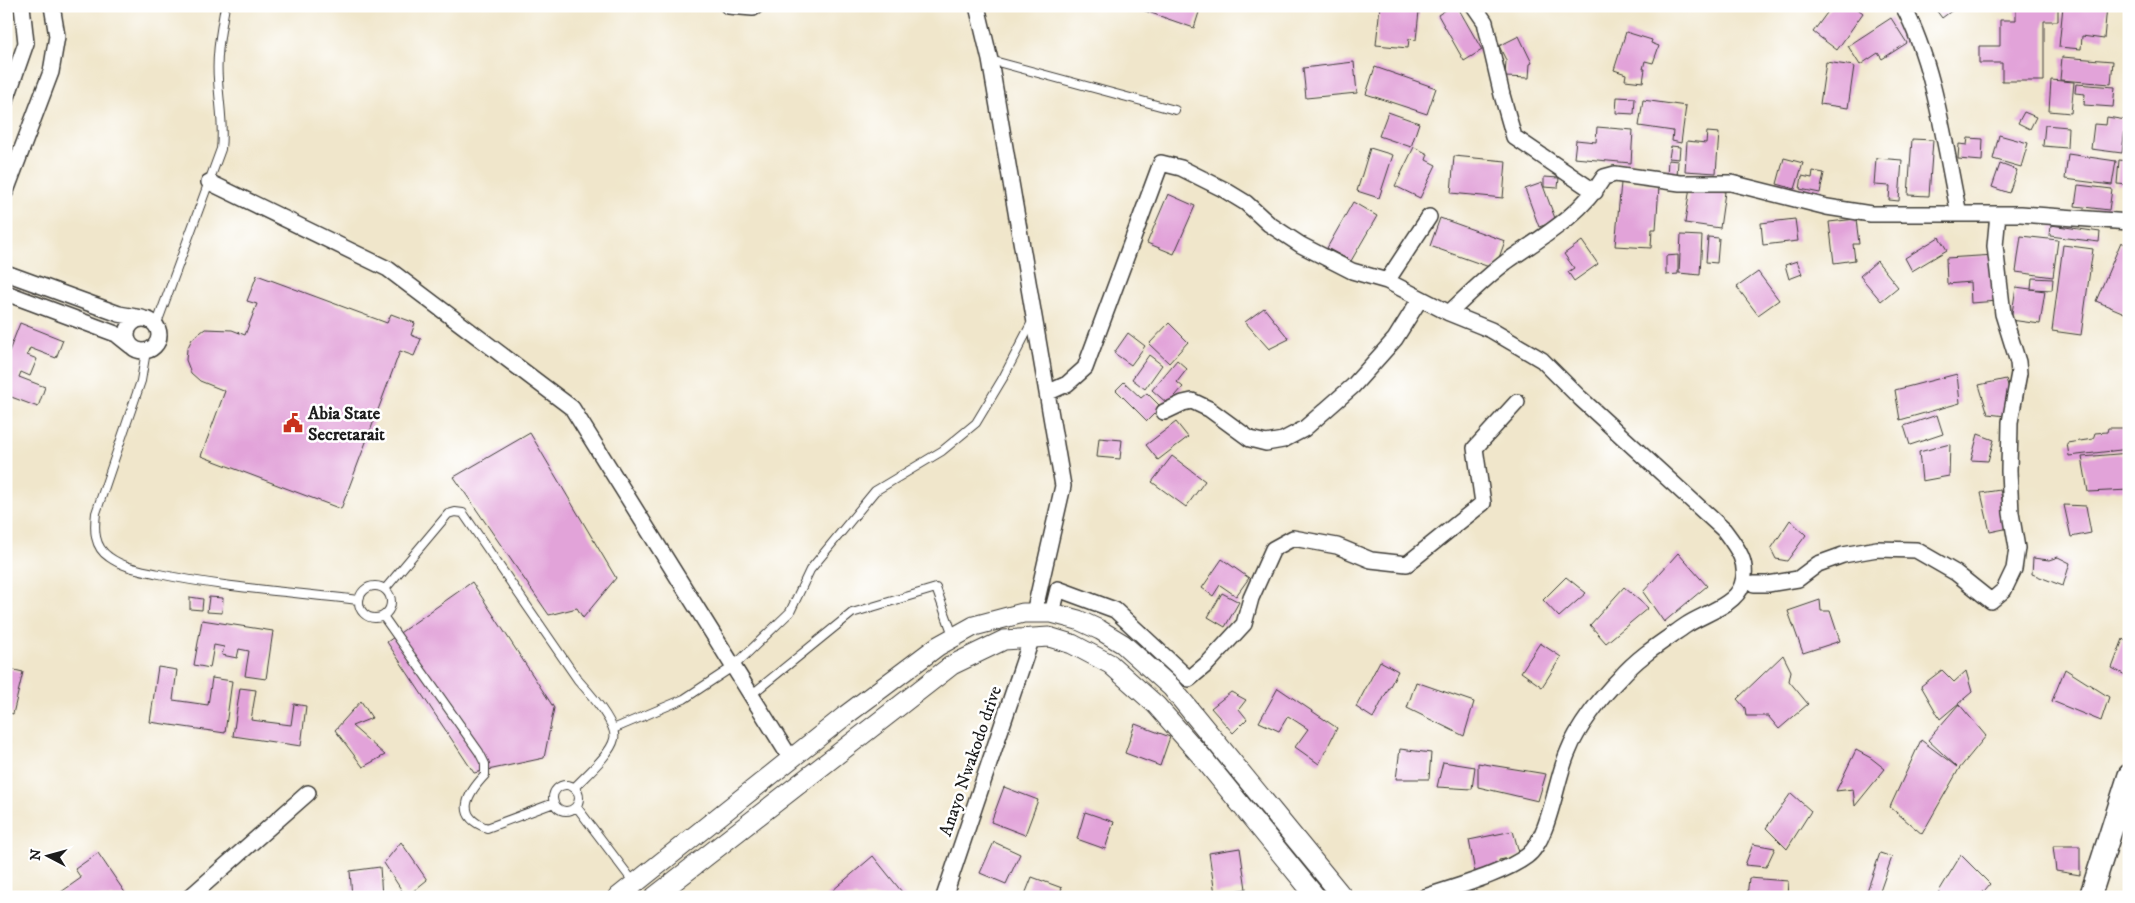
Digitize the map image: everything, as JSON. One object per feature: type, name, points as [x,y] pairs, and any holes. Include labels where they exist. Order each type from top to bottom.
[{"type":"main road","points":[[2090,897],[2129,775]]},
{"type":"street","points":[[6,100],[26,42],[22,6]]},
{"type":"street","points":[[6,191],[50,72],[58,36],[52,6]]},
{"type":"street","points":[[728,6],[753,8],[756,6]]},
{"type":"street","points":[[976,6],[990,60],[1063,486],[1043,613]]},
{"type":"street","points":[[1474,6],[1485,22],[1514,137],[1594,192]]},
{"type":"street","points":[[1903,6],[1911,21],[1924,60],[1939,116],[1959,214]]},
{"type":"street","points":[[1047,393],[1067,384],[1085,368],[1161,163],[1181,168],[1223,189],[1246,203],[1269,224],[1301,245],[1352,271],[1387,281],[1449,313],[1491,330],[1542,360],[1580,398],[1724,530],[1739,550],[1744,562],[1743,584],[1738,593],[1728,601],[1687,624],[1640,658],[1608,690],[1568,750],[1544,832],[1537,846],[1527,856],[1495,872],[1425,897]]},
{"type":"street","points":[[1449,313],[1505,263],[1553,232],[1594,192],[1604,177],[1615,174],[1680,183],[1731,183],[1828,207],[1871,214],[1998,214],[2129,222]]},
{"type":"street","points":[[209,182],[388,270],[572,408],[791,759]]},
{"type":"street","points":[[1754,584],[1768,584],[1798,579],[1818,564],[1843,555],[1877,549],[1916,550],[1956,573],[1991,601],[2004,590],[2014,569],[2017,548],[2012,513],[2010,422],[2019,373],[2018,362],[2003,314],[1995,246],[1998,214]]},
{"type":"street","points":[[1387,281],[1429,217]]},
{"type":"street","points":[[6,273],[119,314],[148,319],[156,326],[159,336],[158,341],[155,346],[139,349],[116,334],[6,293]]},
{"type":"street","points":[[1164,412],[1182,403],[1192,401],[1210,409],[1250,439],[1266,443],[1283,440],[1304,429],[1353,386],[1395,339],[1420,299]]},
{"type":"street","points":[[139,349],[127,338],[128,327],[132,322],[142,318]]},
{"type":"street","points":[[1043,613],[1058,589],[1115,610],[1189,679],[1208,664],[1244,624],[1250,598],[1273,549],[1294,538],[1337,546],[1371,560],[1407,564],[1453,529],[1483,503],[1475,448],[1517,402]]},
{"type":"street","points":[[618,897],[791,759],[923,658],[974,626],[1023,613],[1043,613],[1078,620],[1123,644],[1172,688],[1343,897]]},
{"type":"street","points":[[654,897],[952,665],[1004,640],[1032,637],[1049,637],[1072,644],[1110,664],[1156,704],[1202,757],[1316,897]]},
{"type":"street","name":"Anayo Nwakodo drive","points":[[944,897],[1032,637]]},
{"type":"street","points":[[190,897],[308,793]]},
{"type":"lane","points":[[156,326],[221,149],[223,134],[218,78],[218,45],[225,6]]},
{"type":"lane","points":[[990,60],[1175,110]]},
{"type":"lane","points":[[614,729],[684,699],[734,666],[790,612],[810,570],[875,491],[942,451],[976,424],[1003,378],[1034,318]]},
{"type":"lane","points":[[139,349],[141,381],[96,513],[94,529],[97,544],[108,557],[126,566],[198,582],[359,600]]},
{"type":"lane","points":[[385,590],[448,514],[455,512],[463,513],[614,729],[615,739],[608,750],[574,788]]},
{"type":"lane","points":[[375,586],[385,590],[389,594],[391,604],[387,613],[378,618],[368,617],[361,610],[359,600],[361,594],[369,587],[375,586]]},
{"type":"lane","points":[[751,695],[852,613],[936,588],[954,638]]},
{"type":"lane","points":[[383,616],[486,764],[485,775],[472,788],[467,800],[467,810],[471,818],[478,825],[487,828],[554,802]]},
{"type":"lane","points":[[568,785],[574,788],[578,793],[579,800],[576,806],[564,811],[557,808],[553,796],[556,790],[561,786],[568,785]]},
{"type":"lane","points":[[576,806],[635,884]]},
{"type":"building","points":[[1131,6],[1201,6],[1194,28]]},
{"type":"building","points":[[1380,6],[1414,6],[1414,11],[1419,11],[1416,40],[1409,39],[1408,48],[1376,45]]},
{"type":"building","points":[[1452,6],[1457,6],[1482,50],[1464,61],[1438,15]]},
{"type":"building","points":[[1832,6],[1854,6],[1863,13],[1837,50],[1813,32]]},
{"type":"building","points":[[1933,6],[1958,6],[1942,18]]},
{"type":"building","points":[[2016,6],[2058,6],[2058,21],[2044,21],[2044,81],[2002,81],[2002,63],[1979,63],[1979,46],[2000,46],[2000,20],[2016,20]]},
{"type":"building","points":[[2063,6],[2107,6],[2104,39],[2082,36],[2081,49],[2059,47]]},
{"type":"building","points":[[1891,18],[1907,43],[1882,59],[1878,53],[1860,65],[1848,46]]},
{"type":"building","points":[[1626,32],[1652,40],[1651,43],[1659,46],[1653,63],[1645,61],[1643,82],[1625,80],[1626,74],[1614,70]]},
{"type":"building","points":[[1519,36],[1532,63],[1530,64],[1529,78],[1505,77],[1506,60],[1499,46]]},
{"type":"building","points":[[2062,57],[2113,61],[2111,84],[2060,80]]},
{"type":"building","points":[[1354,62],[1357,93],[1306,98],[1303,68]]},
{"type":"building","points":[[1826,62],[1854,66],[1848,108],[1820,104]]},
{"type":"building","points":[[1375,67],[1436,88],[1427,114],[1366,94]]},
{"type":"building","points":[[2051,80],[2074,82],[2071,113],[2049,111]]},
{"type":"building","points":[[2076,84],[2115,87],[2113,107],[2084,105],[2085,94],[2075,93]]},
{"type":"building","points":[[1617,97],[1635,98],[1634,114],[1616,113]]},
{"type":"building","points":[[1643,100],[1686,106],[1681,143],[1672,141],[1673,131],[1639,126]]},
{"type":"building","points":[[1388,112],[1419,123],[1411,147],[1379,136]]},
{"type":"building","points":[[2024,112],[2036,117],[2030,129],[2018,123]]},
{"type":"building","points":[[2107,117],[2126,120],[2122,153],[2091,149],[2094,124],[2106,125]]},
{"type":"building","points":[[2045,125],[2068,127],[2067,148],[2043,146]]},
{"type":"building","points":[[1597,127],[1633,130],[1631,163],[1574,158],[1576,140],[1596,142]]},
{"type":"building","points":[[1707,132],[1719,133],[1716,173],[1685,171],[1687,141],[1706,143]]},
{"type":"building","points":[[1999,135],[2028,143],[2021,167],[1993,159]]},
{"type":"building","points":[[1968,138],[1983,139],[1982,161],[1958,159],[1959,144],[1967,145]]},
{"type":"building","points":[[1912,139],[1933,140],[1929,196],[1908,195]]},
{"type":"building","points":[[1671,146],[1680,147],[1679,159],[1669,158]]},
{"type":"building","points":[[1414,147],[1428,154],[1426,160],[1436,165],[1420,198],[1395,186]]},
{"type":"building","points":[[1370,148],[1393,155],[1379,198],[1357,191]]},
{"type":"building","points":[[2068,154],[2116,161],[2112,185],[2065,179]]},
{"type":"building","points":[[1454,156],[1506,161],[1503,198],[1451,193]]},
{"type":"building","points":[[1784,158],[1803,163],[1795,189],[1777,184]]},
{"type":"building","points":[[1876,158],[1902,160],[1899,201],[1889,200],[1890,186],[1874,185]]},
{"type":"building","points":[[1668,160],[1678,161],[1677,177],[1667,177]]},
{"type":"building","points":[[2119,160],[2129,161],[2129,185],[2117,184]]},
{"type":"building","points":[[2000,164],[2017,170],[2009,193],[1992,187]]},
{"type":"building","points":[[1813,171],[1824,173],[1820,193],[1800,189],[1802,176],[1812,178]]},
{"type":"building","points":[[1544,177],[1559,178],[1558,188],[1544,187]]},
{"type":"building","points":[[1542,183],[1556,221],[1539,227],[1525,189]]},
{"type":"building","points":[[1621,183],[1659,186],[1656,229],[1652,229],[1651,248],[1615,246]]},
{"type":"building","points":[[2078,185],[2112,189],[2109,210],[2075,206]]},
{"type":"building","points":[[1690,186],[1725,192],[1720,228],[1685,223]]},
{"type":"building","points":[[1168,194],[1195,206],[1174,254],[1147,243]]},
{"type":"building","points":[[1353,202],[1377,216],[1351,261],[1327,248]]},
{"type":"building","points":[[1440,218],[1505,241],[1495,269],[1430,246]]},
{"type":"building","points":[[1795,219],[1798,241],[1763,245],[1761,223]]},
{"type":"building","points":[[1856,219],[1859,244],[1853,244],[1855,260],[1834,263],[1829,222]]},
{"type":"building","points":[[2051,225],[2100,232],[2099,242],[2050,236]]},
{"type":"building","points":[[1681,235],[1702,236],[1700,275],[1679,273]]},
{"type":"building","points":[[2021,236],[2058,240],[2053,277],[2016,272]]},
{"type":"building","points":[[1708,237],[1719,238],[1717,263],[1706,262]]},
{"type":"building","points":[[1939,237],[1947,250],[1912,271],[1905,258]]},
{"type":"building","points":[[1582,241],[1598,264],[1574,281],[1568,272],[1574,268],[1564,254]]},
{"type":"building","points":[[2121,242],[2129,246],[2129,315],[2096,301]]},
{"type":"building","points":[[2063,245],[2093,249],[2081,335],[2052,331]]},
{"type":"building","points":[[1678,255],[1678,274],[1666,275],[1666,256]]},
{"type":"building","points":[[1995,255],[1998,301],[1971,303],[1970,282],[1947,284],[1946,258]]},
{"type":"building","points":[[1797,261],[1802,274],[1789,279],[1785,265]]},
{"type":"building","points":[[1877,261],[1898,287],[1881,301],[1860,276]]},
{"type":"building","points":[[1758,272],[1779,300],[1758,315],[1737,287]]},
{"type":"building","name":"Abia State Secretarait","points":[[257,275],[387,323],[391,314],[415,323],[411,335],[421,339],[414,356],[400,351],[341,509],[201,456],[225,391],[200,381],[191,373],[186,360],[187,349],[192,339],[205,329],[232,330],[245,335],[257,304],[247,301]]},
{"type":"building","points":[[2032,278],[2053,279],[2052,290],[2031,289]]},
{"type":"building","points":[[2016,287],[2045,291],[2040,324],[2011,320]]},
{"type":"building","points":[[1264,308],[1289,339],[1269,349],[1245,322]]},
{"type":"building","points":[[20,323],[63,340],[56,358],[30,348],[27,355],[37,359],[30,376],[21,372],[19,377],[45,387],[38,407],[6,395],[6,359]]},
{"type":"building","points":[[1169,323],[1188,342],[1169,363],[1149,344]]},
{"type":"building","points":[[1128,333],[1145,346],[1131,365],[1114,353]]},
{"type":"building","points":[[1149,355],[1162,365],[1145,389],[1132,379]]},
{"type":"building","points":[[1177,360],[1187,369],[1177,382],[1183,387],[1168,404],[1152,390]]},
{"type":"building","points":[[1957,374],[1960,403],[1900,420],[1895,390]]},
{"type":"building","points":[[2006,379],[2012,398],[2006,416],[1988,414],[1979,385]]},
{"type":"building","points":[[1124,382],[1141,398],[1147,393],[1161,407],[1147,421],[1116,390]]},
{"type":"building","points":[[1937,415],[1943,434],[1910,445],[1904,426]]},
{"type":"building","points":[[1176,422],[1188,437],[1158,460],[1146,445]]},
{"type":"building","points":[[2108,428],[2129,428],[2129,449],[2069,456],[2067,443],[2093,439],[2095,433],[2107,432]]},
{"type":"building","points":[[530,433],[616,578],[583,618],[577,608],[549,615],[454,477]]},
{"type":"building","points":[[1978,434],[1994,440],[1988,461],[1971,460]]},
{"type":"building","points":[[1099,438],[1122,440],[1120,459],[1097,457]]},
{"type":"building","points":[[1950,444],[1949,476],[1922,481],[1919,452]]},
{"type":"building","points":[[2129,453],[2129,490],[2088,492],[2082,457]]},
{"type":"building","points":[[1172,456],[1205,481],[1186,507],[1152,482]]},
{"type":"building","points":[[2000,490],[2009,528],[1990,532],[1981,493]]},
{"type":"building","points":[[2064,505],[2086,506],[2091,533],[2071,537]]},
{"type":"building","points":[[1790,520],[1806,535],[1787,561],[1776,559],[1771,549]]},
{"type":"building","points":[[1678,553],[1707,586],[1664,622],[1643,592]]},
{"type":"building","points":[[2058,557],[2070,563],[2063,586],[2032,574],[2033,558],[2049,560]]},
{"type":"building","points":[[1222,559],[1249,578],[1236,596],[1220,585],[1213,596],[1202,588]]},
{"type":"building","points":[[1566,577],[1586,593],[1559,617],[1543,600]]},
{"type":"building","points":[[472,582],[554,708],[544,758],[474,773],[387,642]]},
{"type":"building","points":[[1624,587],[1648,608],[1606,643],[1590,625]]},
{"type":"building","points":[[1222,593],[1239,602],[1225,627],[1208,617]]},
{"type":"building","points":[[190,597],[203,599],[202,610],[190,609]]},
{"type":"building","points":[[209,597],[223,598],[222,613],[207,612]]},
{"type":"building","points":[[1820,600],[1821,611],[1830,611],[1840,641],[1803,653],[1788,611]]},
{"type":"building","points":[[202,620],[273,631],[266,679],[245,676],[249,651],[239,649],[237,658],[222,655],[224,647],[214,645],[210,668],[194,665]]},
{"type":"building","points":[[2123,639],[2129,644],[2129,677],[2112,668]]},
{"type":"building","points":[[1540,643],[1561,657],[1542,687],[1521,672]]},
{"type":"building","points":[[1783,655],[1791,671],[1789,681],[1808,704],[1779,729],[1768,716],[1746,716],[1745,708],[1737,699]]},
{"type":"building","points":[[1380,661],[1398,671],[1373,718],[1356,707]]},
{"type":"building","points":[[158,667],[177,670],[173,700],[208,705],[212,678],[232,681],[225,733],[150,722]]},
{"type":"building","points":[[6,668],[23,672],[13,714],[6,712]]},
{"type":"building","points":[[2065,669],[2109,697],[2101,721],[2052,701]]},
{"type":"building","points":[[1942,670],[1954,682],[1966,671],[1972,692],[1940,719],[1921,686]]},
{"type":"building","points":[[1416,682],[1474,702],[1464,736],[1407,708]]},
{"type":"building","points":[[240,688],[256,690],[251,720],[291,725],[294,704],[306,706],[301,746],[233,736]]},
{"type":"building","points":[[1278,688],[1337,728],[1319,764],[1295,747],[1308,729],[1288,716],[1279,731],[1259,722]]},
{"type":"building","points":[[1231,692],[1246,700],[1239,709],[1247,719],[1233,733],[1211,708]]},
{"type":"building","points":[[361,701],[372,718],[352,726],[385,755],[363,767],[335,730]]},
{"type":"building","points":[[1959,704],[1986,736],[1959,769],[1922,834],[1890,807],[1921,740],[1957,767],[1928,740]]},
{"type":"building","points":[[1135,724],[1170,737],[1160,766],[1125,753]]},
{"type":"building","points":[[1400,749],[1431,753],[1429,779],[1396,779]]},
{"type":"building","points":[[1856,750],[1871,758],[1885,769],[1855,806],[1853,789],[1836,791]]},
{"type":"building","points":[[1443,762],[1475,767],[1472,789],[1437,787]]},
{"type":"building","points":[[1478,763],[1546,774],[1538,801],[1478,787]]},
{"type":"building","points":[[1004,787],[1038,800],[1025,835],[991,822]]},
{"type":"building","points":[[1791,793],[1811,811],[1787,849],[1766,828]]},
{"type":"building","points":[[1085,812],[1114,822],[1105,849],[1077,839]]},
{"type":"building","points":[[1513,831],[1520,856],[1499,860],[1499,866],[1475,872],[1469,840]]},
{"type":"building","points":[[401,842],[427,880],[406,897],[384,863]]},
{"type":"building","points":[[994,842],[1020,854],[1006,884],[980,873]]},
{"type":"building","points":[[1753,844],[1775,848],[1766,867],[1745,865]]},
{"type":"building","points":[[2053,846],[2080,846],[2080,875],[2056,871]]},
{"type":"building","points":[[1240,848],[1246,889],[1215,894],[1209,853]]},
{"type":"building","points":[[98,853],[128,897],[54,897],[81,878],[75,869]]},
{"type":"building","points":[[1880,853],[1892,857],[1878,897],[1865,897]]},
{"type":"building","points":[[1961,855],[1990,884],[1979,897],[1945,897],[1938,893]]},
{"type":"building","points":[[873,856],[906,897],[825,897]]},
{"type":"building","points":[[380,867],[382,897],[352,897],[350,871]]},
{"type":"building","points":[[1032,877],[1062,888],[1058,897],[1024,897]]},
{"type":"building","points":[[1749,878],[1788,881],[1787,897],[1747,897]]},
{"type":"place","name":"Abia State Secretarait","points":[[293,423]]}]
